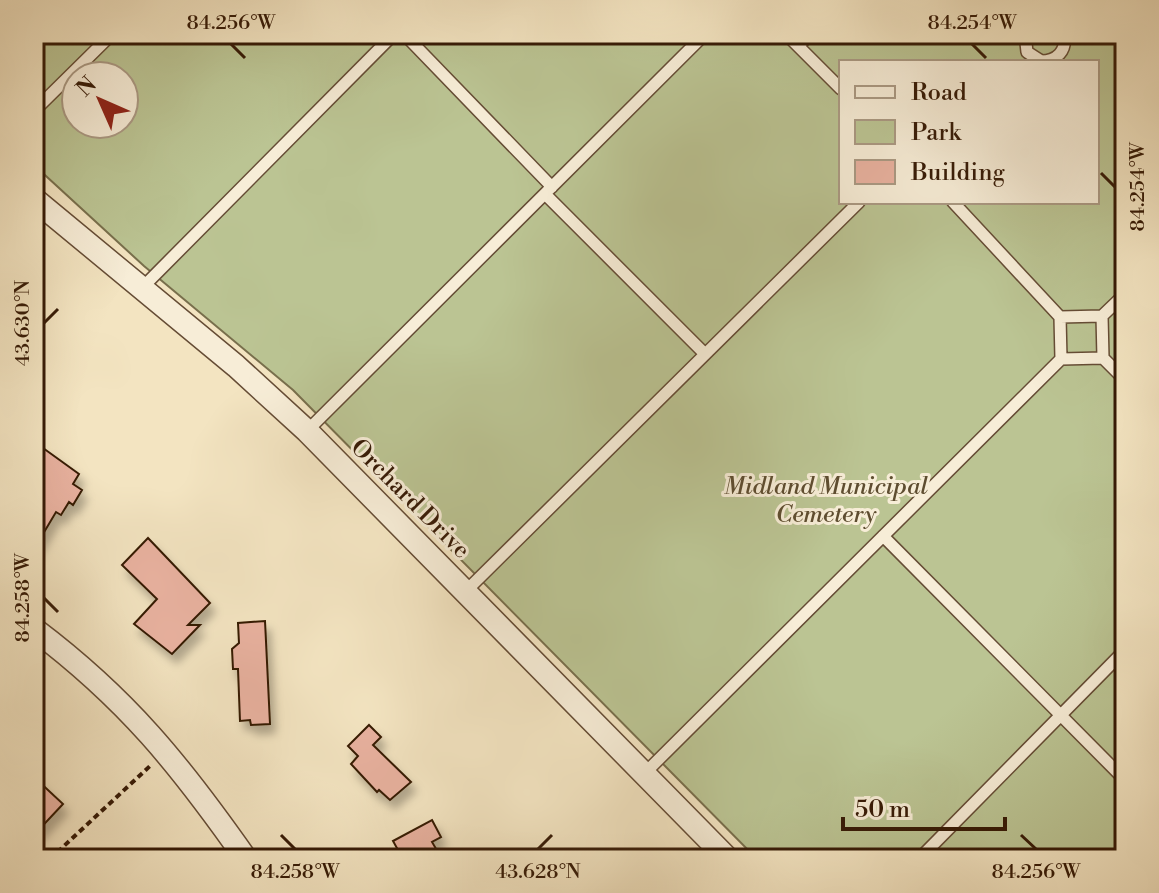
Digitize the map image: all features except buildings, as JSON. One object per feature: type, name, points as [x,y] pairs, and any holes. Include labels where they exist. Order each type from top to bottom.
[{"type":"street","name":"Orchard Drive","points":[[34,199],[236,366],[307,431],[728,859]]},
{"type":"street","points":[[34,629],[131,710],[166,751],[246,859]]},
{"type":"lane","points":[[34,111],[112,34]]},
{"type":"lane","points":[[141,289],[394,34]]},
{"type":"lane","points":[[404,34],[548,191],[705,354]]},
{"type":"lane","points":[[307,431],[705,34]]},
{"type":"lane","points":[[786,34],[839,87]]},
{"type":"lane","points":[[798,45],[812,34]]},
{"type":"lane","points":[[1025,34],[1027,52],[1039,60]]},
{"type":"lane","points":[[1045,60],[1058,57],[1063,50],[1064,34]]},
{"type":"lane","points":[[465,592],[857,204]]},
{"type":"lane","points":[[955,204],[1060,317],[1061,359]]},
{"type":"lane","points":[[1060,317],[1102,316],[1125,294]]},
{"type":"lane","points":[[1102,316],[1103,358],[1125,380]]},
{"type":"lane","points":[[644,774],[1061,359],[1103,358]]},
{"type":"lane","points":[[883,536],[1125,780]]},
{"type":"lane","points":[[919,859],[1125,650]]},
{"type":"path","points":[[50,859],[166,751]]},
{"type":"green space","name":"Midland Municipal Cemetery","points":[[42,34],[1125,34],[1125,859],[757,859],[293,390],[144,266],[34,165],[34,42]]}]
